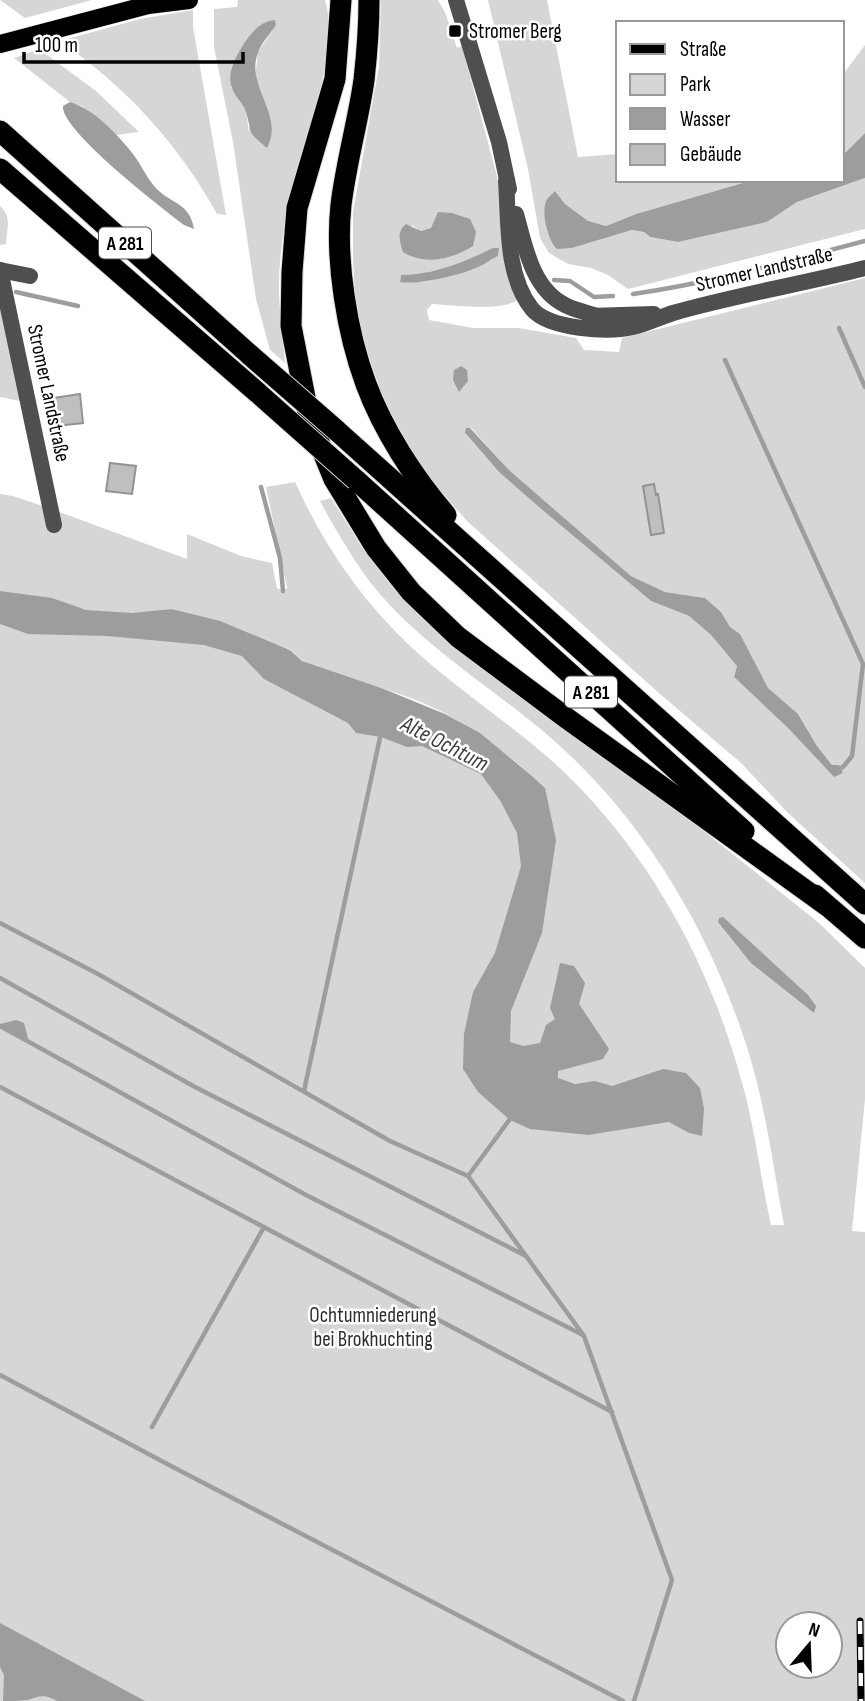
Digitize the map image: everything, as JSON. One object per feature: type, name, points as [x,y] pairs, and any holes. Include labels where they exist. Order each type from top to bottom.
[{"type":"highway","points":[[341,0],[335,79],[298,208],[291,299],[293,337],[309,418],[334,479],[376,548],[411,592],[458,636],[565,717],[826,905]]},
{"type":"highway","points":[[369,0],[369,29],[363,81],[341,207],[341,267],[352,331],[366,384],[386,426],[413,472],[443,511],[506,581]]},
{"type":"highway","name":"A 281","points":[[0,131],[860,900]]},
{"type":"highway","name":"A 281","points":[[0,169],[356,480],[859,933]]},
{"type":"main road","points":[[3,43],[168,2]]},
{"type":"street","name":"Stromer Landstraße","points":[[456,0],[499,142],[506,181],[512,261],[522,295],[534,311],[551,323],[580,328],[632,328],[673,313],[865,268]]},
{"type":"street","name":"Stromer Landstraße","points":[[506,181],[529,260],[541,285],[565,306],[597,316]]},
{"type":"street","name":"Stromer Landstraße","points":[[30,276],[0,270],[54,525]]},
{"type":"street","name":"Stromer Landstraße","points":[[534,311],[597,316],[673,313]]},
{"type":"green space","points":[[0,0],[92,0],[25,18]]},
{"type":"green space","points":[[238,0],[325,0],[329,22],[325,70],[296,171],[282,243],[279,294],[285,363],[270,350],[256,299],[233,142],[214,47],[214,9],[237,7]],"holes":[[[276,25],[258,52],[249,132],[246,111],[231,87]]]},
{"type":"green space","points":[[381,0],[438,0],[457,48],[462,46],[497,176],[517,300],[510,304],[489,307],[432,304],[427,310],[429,320],[473,328],[519,328],[576,338],[584,350],[619,352],[622,338],[865,278],[865,883],[789,814],[741,763],[467,521],[426,474],[402,437],[382,394],[367,352],[355,304],[353,212],[379,66]],"holes":[[[412,225],[420,231],[431,228],[403,252]],[[499,248],[498,256],[400,282],[401,275],[439,270]],[[471,428],[509,470],[631,576],[665,592],[705,598],[721,612],[730,627],[740,634],[768,689],[798,714],[832,765],[834,777],[788,728],[734,677],[737,666],[711,635],[689,616],[651,601],[499,472],[465,434]]]},
{"type":"green space","points":[[488,0],[547,0],[578,157],[616,154],[616,182],[746,182],[636,214],[606,226],[588,222],[565,204],[555,191],[546,223],[547,232],[572,248],[632,230],[644,232],[650,237],[678,242],[767,222],[797,202],[865,178],[865,229],[628,289],[608,275],[591,268],[568,264],[549,253],[540,238],[528,169]]},
{"type":"green space","points":[[193,10],[193,27],[226,215],[217,214],[185,163],[149,118],[107,77],[60,41],[140,19]]},
{"type":"green space","points":[[865,45],[865,133],[844,154],[844,73]]},
{"type":"green space","points":[[39,49],[96,91],[139,132],[116,135],[82,106],[70,102],[14,58]]},
{"type":"green space","points":[[0,206],[8,223],[6,244],[0,245]]},
{"type":"green space","points":[[0,297],[20,401],[0,397]]},
{"type":"green space","name":"Ochtumniederung bei Brokhuchting","points":[[295,482],[331,549],[375,610],[431,665],[561,769],[635,854],[658,888],[698,961],[729,1039],[746,1097],[771,1225],[784,1225],[752,1064],[719,974],[674,887],[648,846],[586,771],[528,719],[430,643],[386,601],[354,559],[320,501],[331,498],[365,552],[393,588],[430,624],[705,832],[819,923],[865,968],[865,1099],[852,1231],[865,1232],[865,1701],[0,1701],[0,494],[54,510],[187,559],[187,534],[241,556],[272,563],[277,588],[283,591],[287,588],[266,487]],"holes":[[[172,609],[202,617],[289,649],[303,661],[322,669],[394,692],[446,714],[485,739],[545,788],[161,611]]]},
{"type":"water","points":[[275,20],[276,25],[261,46],[255,65],[256,77],[271,124],[267,148],[251,132],[245,109],[232,88],[230,76],[236,58],[251,34],[261,24]]},
{"type":"water","points":[[70,102],[88,110],[113,131],[133,154],[155,187],[184,208],[194,229],[184,225],[155,203],[94,150],[66,117],[63,106]]},
{"type":"water","points":[[865,133],[865,178],[797,202],[767,222],[678,242],[650,237],[644,232],[632,230],[572,248],[557,249],[548,233],[545,204],[555,191],[565,204],[588,221],[606,226],[636,214],[746,182],[844,182],[844,154]]},
{"type":"water","points":[[438,212],[470,219],[476,232],[473,246],[448,257],[429,260],[403,252],[400,237],[403,227],[406,224],[421,231],[431,228]]},
{"type":"water","points":[[499,248],[498,256],[471,270],[428,281],[400,282],[401,275],[448,267]]},
{"type":"water","points":[[461,366],[467,370],[468,381],[459,392],[453,380],[454,370]]},
{"type":"water","points":[[466,428],[470,428],[509,470],[631,576],[665,592],[705,598],[721,612],[730,627],[740,634],[768,688],[798,714],[817,746],[832,765],[839,765],[843,773],[834,777],[788,728],[734,677],[737,666],[711,635],[689,616],[651,601],[540,508],[499,472],[465,433]]},
{"type":"water","name":"Alte Ochtum","points":[[0,591],[52,598],[86,610],[132,613],[172,609],[220,621],[290,650],[302,661],[384,689],[445,714],[480,733],[545,788],[556,840],[542,933],[511,1011],[510,1042],[523,1046],[540,1043],[546,1025],[555,1019],[550,1008],[560,963],[574,966],[585,983],[579,1004],[609,1049],[603,1059],[558,1071],[558,1078],[575,1084],[595,1081],[612,1086],[663,1069],[686,1073],[700,1088],[704,1109],[702,1136],[689,1133],[669,1122],[588,1135],[530,1129],[510,1120],[478,1092],[463,1069],[464,1034],[473,992],[495,953],[521,866],[517,833],[501,802],[481,774],[422,746],[407,747],[381,737],[356,733],[348,723],[264,679],[242,656],[204,645],[107,636],[28,634],[0,624]]},
{"type":"water","points":[[723,917],[808,995],[816,1006],[814,1013],[751,963],[718,922],[719,918]]},
{"type":"water","points":[[16,1020],[24,1023],[29,1042],[0,1026]]},
{"type":"water","points":[[0,1623],[145,1701],[57,1701],[42,1696],[28,1700],[3,1701]]},
{"type":"building","points":[[80,394],[83,423],[57,426],[53,398]]},
{"type":"building","points":[[110,463],[136,466],[132,494],[106,491]]},
{"type":"building","points":[[654,484],[664,533],[651,535],[643,486]]},
{"type":"waterway","points":[[633,294],[721,278],[865,241]]},
{"type":"waterway","points":[[554,280],[570,281],[594,297],[613,296]]},
{"type":"waterway","points":[[16,292],[78,306]]},
{"type":"waterway","points":[[839,328],[865,387]]},
{"type":"waterway","points":[[725,360],[863,664],[852,756],[837,770]]},
{"type":"waterway","points":[[261,487],[280,558],[283,591]]},
{"type":"waterway","points":[[304,1091],[381,733]]},
{"type":"waterway","points":[[0,923],[98,974],[390,1141],[468,1176],[584,1336],[672,1580],[634,1701]]},
{"type":"waterway","points":[[0,978],[195,1087],[526,1256]]},
{"type":"waterway","points":[[0,1026],[306,1195],[583,1335]]},
{"type":"waterway","points":[[0,1087],[612,1412]]},
{"type":"waterway","points":[[468,1176],[513,1115]]},
{"type":"waterway","points":[[152,1427],[264,1227]]},
{"type":"waterway","points":[[0,1375],[623,1701]]},
{"type":"railway","points":[[860,1621],[861,1701]]},
{"type":"place","name":"Stromer Berg","points":[[455,31]]}]
